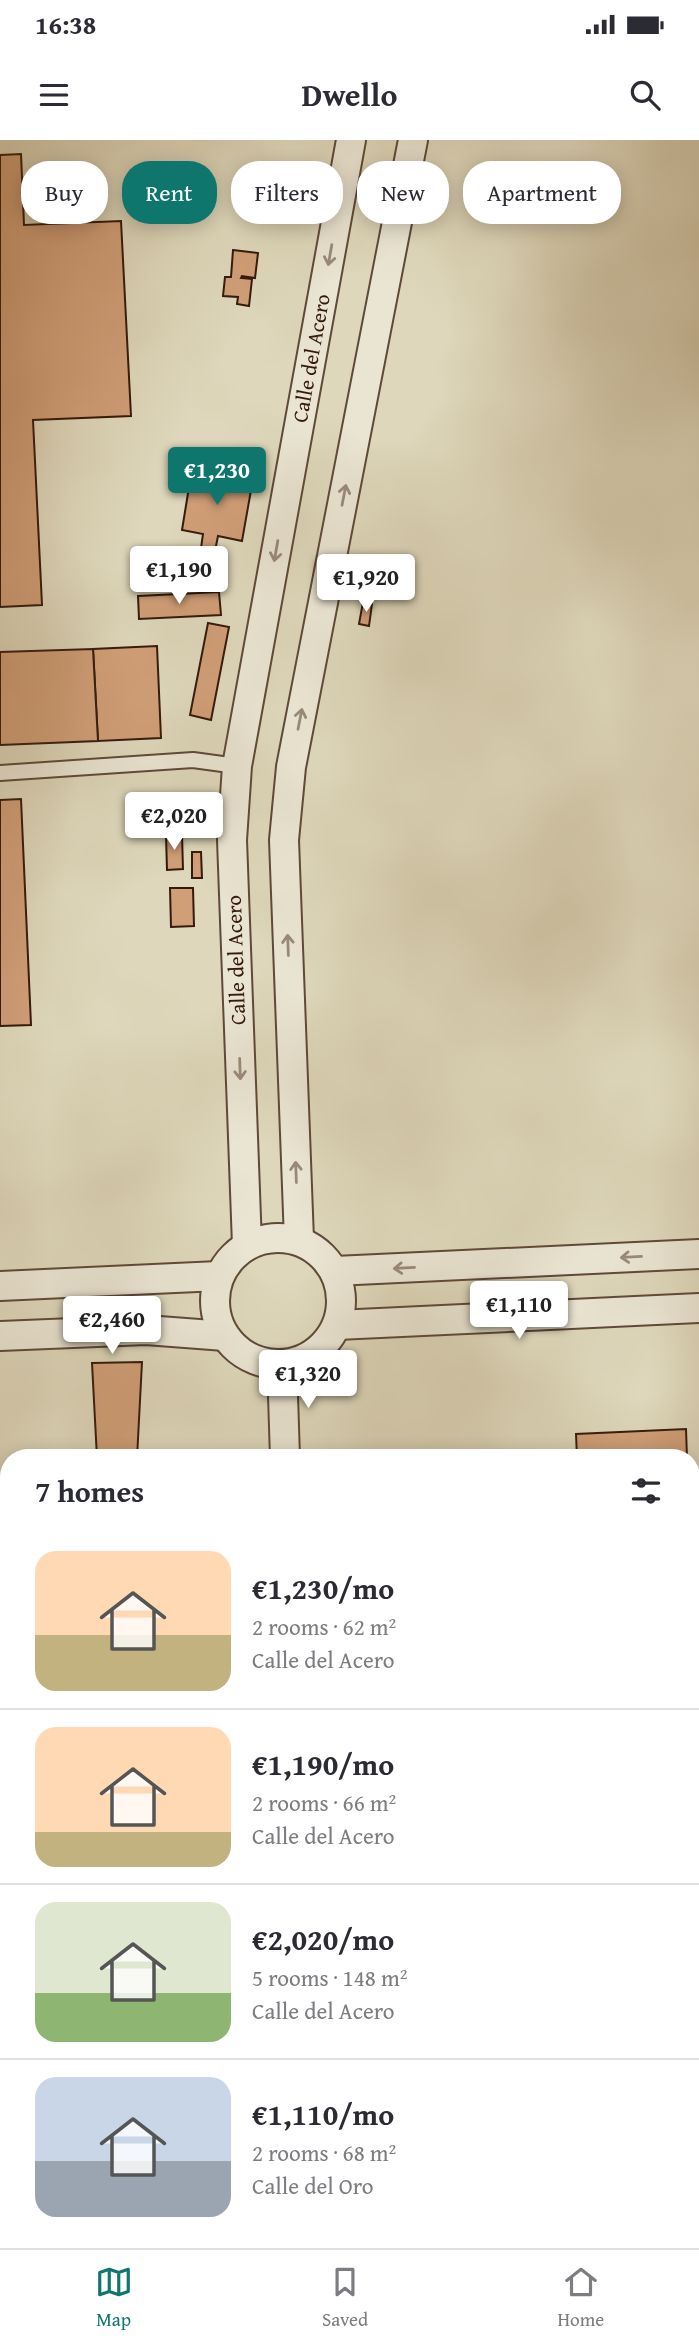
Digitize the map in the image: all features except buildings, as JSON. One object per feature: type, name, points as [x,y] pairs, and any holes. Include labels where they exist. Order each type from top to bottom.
[{"type":"street","name":"Calle del Acero","points":[[247,1245],[232,840],[237,766],[351,140]]},
{"type":"street","points":[[299,1240],[284,840],[291,767],[414,140]]},
{"type":"street","points":[[272,1237],[299,1240],[320,1252],[335,1271],[342,1298],[337,1325],[324,1345],[305,1358],[282,1364],[260,1362],[240,1352],[225,1336],[215,1306],[219,1276],[231,1258],[247,1245],[272,1237]]},
{"type":"street","points":[[335,1271],[699,1254]]},
{"type":"street","points":[[0,1286],[219,1276]]},
{"type":"street","points":[[337,1325],[699,1308]]},
{"type":"street","points":[[0,1336],[146,1330],[225,1336]]},
{"type":"street","points":[[282,1364],[285,1449]]},
{"type":"lane","points":[[0,773],[193,760],[237,766]]}]
